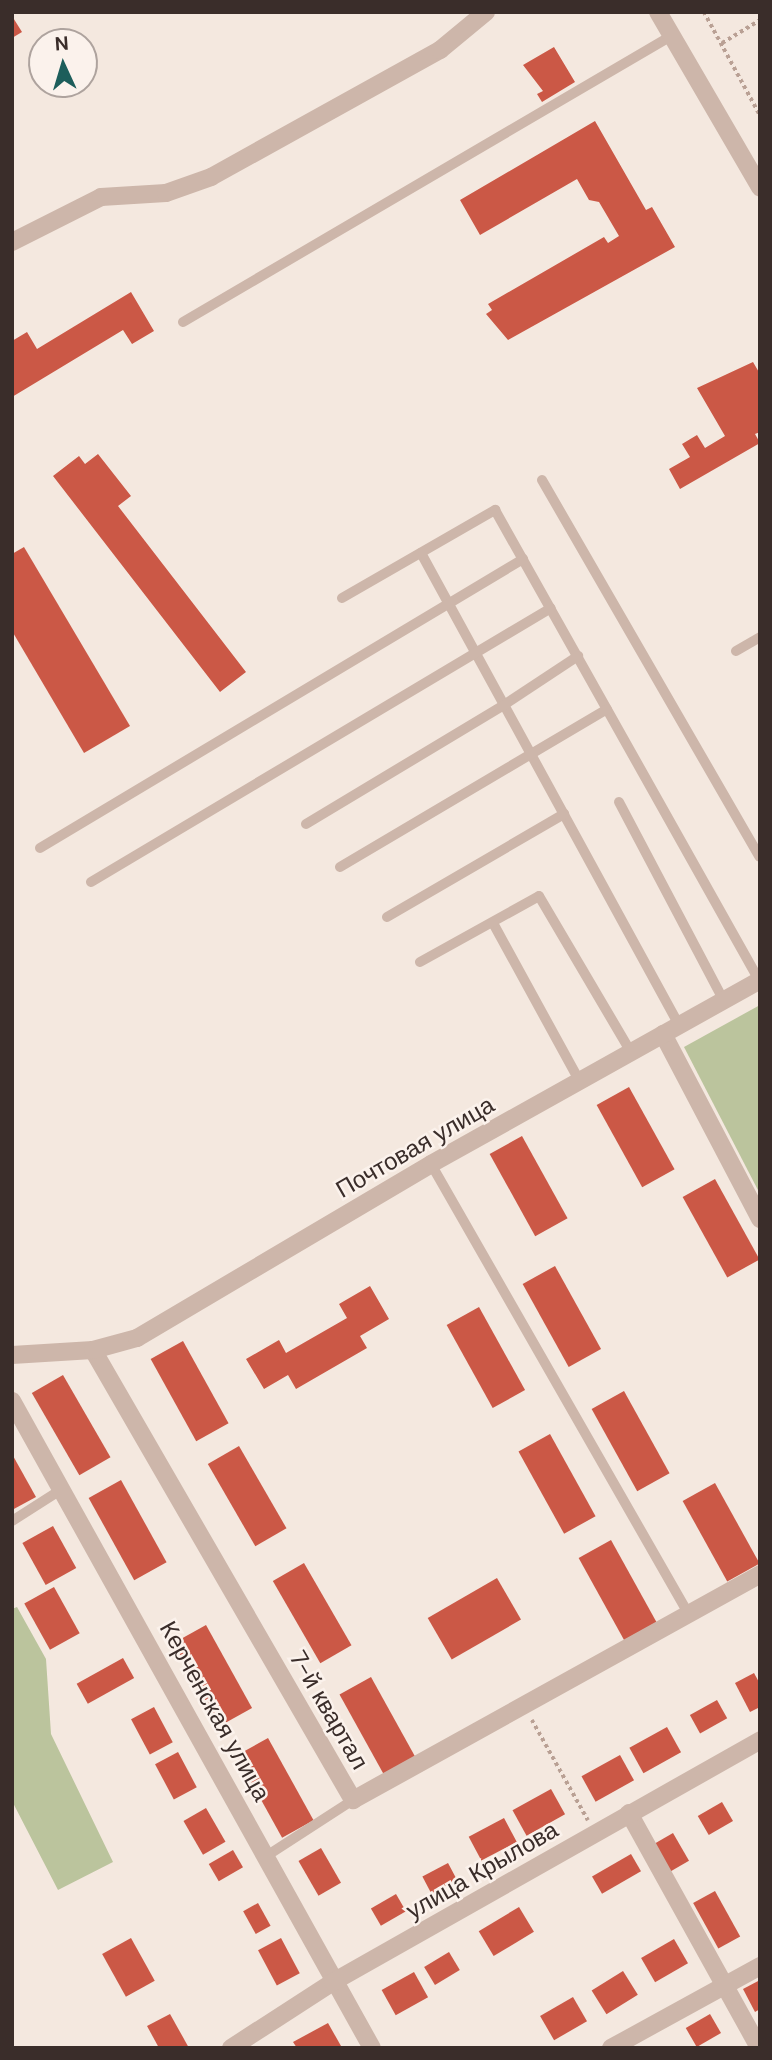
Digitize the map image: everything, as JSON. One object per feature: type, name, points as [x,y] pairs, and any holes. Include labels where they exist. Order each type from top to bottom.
[{"type":"street","points":[[12,242],[101,197],[166,193],[211,177],[440,50],[485,12]]},
{"type":"street","points":[[658,12],[760,187]]},
{"type":"street","name":"Почтовая улица","points":[[12,1355],[93,1350],[137,1338],[431,1164],[760,980]]},
{"type":"street","points":[[663,1034],[760,1219]]},
{"type":"street","name":"7-й квартал","points":[[93,1350],[353,1800],[522,1703],[760,1574]]},
{"type":"street","name":"Керченская улица","points":[[12,1401],[268,1855],[333,1982],[372,2048]]},
{"type":"street","name":"улица Крылова","points":[[231,2048],[333,1982],[760,1741]]},
{"type":"street","points":[[629,1813],[759,2048]]},
{"type":"street","points":[[611,2048],[724,1989],[760,1966]]},
{"type":"lane","points":[[183,322],[671,36]]},
{"type":"lane","points":[[542,480],[760,857]]},
{"type":"lane","points":[[342,598],[495,510],[760,980]]},
{"type":"lane","points":[[421,553],[679,1025]]},
{"type":"lane","points":[[40,848],[523,559]]},
{"type":"lane","points":[[91,882],[551,608]]},
{"type":"lane","points":[[736,651],[760,637]]},
{"type":"lane","points":[[306,824],[505,705],[578,656]]},
{"type":"lane","points":[[340,867],[607,709]]},
{"type":"lane","points":[[619,802],[724,1001]]},
{"type":"lane","points":[[387,917],[564,814]]},
{"type":"lane","points":[[420,962],[539,896],[631,1052]]},
{"type":"lane","points":[[493,923],[580,1082]]},
{"type":"lane","points":[[431,1164],[688,1614]]},
{"type":"lane","points":[[12,1521],[62,1489]]},
{"type":"lane","points":[[268,1855],[353,1800]]},
{"type":"path","points":[[704,12],[760,115]]},
{"type":"path","points":[[722,43],[760,20]]},
{"type":"path","points":[[522,1703],[595,1833]]},
{"type":"green space","points":[[760,1005],[760,1194],[684,1047]]},
{"type":"green space","points":[[17,1607],[46,1659],[51,1734],[113,1862],[58,1890],[12,1801],[12,1609]]},
{"type":"building","points":[[12,16],[22,32],[12,38]]},
{"type":"building","points":[[554,47],[575,82],[542,102],[537,94],[543,91],[523,65]]},
{"type":"building","points":[[595,121],[646,210],[652,207],[675,247],[508,340],[486,314],[492,310],[488,304],[604,237],[608,243],[619,236],[599,202],[589,200],[577,179],[480,235],[460,200]]},
{"type":"building","points":[[131,292],[154,331],[132,344],[123,330],[12,397],[12,341],[27,332],[37,349]]},
{"type":"building","points":[[753,362],[760,374],[760,432],[755,434],[760,443],[680,489],[669,469],[690,457],[682,444],[697,435],[705,448],[725,436],[697,388]]},
{"type":"building","points":[[98,454],[131,496],[118,506],[246,672],[220,692],[53,476],[79,456],[85,464]]},
{"type":"building","points":[[24,547],[130,726],[84,753],[12,631],[12,554]]},
{"type":"building","points":[[629,1087],[675,1169],[642,1187],[597,1105]]},
{"type":"building","points":[[522,1136],[568,1218],[535,1236],[490,1154]]},
{"type":"building","points":[[715,1179],[760,1259],[727,1277],[683,1197]]},
{"type":"building","points":[[555,1266],[601,1349],[569,1367],[523,1284]]},
{"type":"building","points":[[370,1286],[389,1319],[360,1336],[367,1348],[296,1389],[288,1375],[264,1389],[246,1359],[279,1340],[286,1353],[347,1318],[339,1304]]},
{"type":"building","points":[[479,1307],[525,1390],[493,1408],[447,1325]]},
{"type":"building","points":[[183,1341],[229,1423],[196,1441],[151,1359]]},
{"type":"building","points":[[63,1375],[110,1457],[79,1475],[32,1393]]},
{"type":"building","points":[[624,1391],[670,1473],[637,1491],[592,1409]]},
{"type":"building","points":[[550,1434],[596,1516],[564,1534],[519,1451]]},
{"type":"building","points":[[239,1446],[286,1528],[255,1546],[208,1464]]},
{"type":"building","points":[[12,1454],[36,1497],[12,1510]]},
{"type":"building","points":[[121,1480],[167,1562],[134,1580],[89,1498]]},
{"type":"building","points":[[715,1483],[760,1563],[727,1581],[683,1501]]},
{"type":"building","points":[[53,1526],[76,1568],[46,1585],[22,1543]]},
{"type":"building","points":[[611,1540],[657,1622],[624,1640],[579,1558]]},
{"type":"building","points":[[304,1563],[352,1645],[320,1663],[273,1581]]},
{"type":"building","points":[[497,1578],[521,1620],[452,1660],[428,1618]]},
{"type":"building","points":[[54,1587],[80,1633],[50,1650],[24,1603]]},
{"type":"building","points":[[206,1625],[252,1708],[220,1726],[174,1643]]},
{"type":"building","points":[[123,1658],[134,1678],[88,1704],[77,1684]]},
{"type":"building","points":[[754,1673],[760,1684],[760,1707],[750,1712],[735,1683]]},
{"type":"building","points":[[371,1677],[417,1759],[385,1777],[340,1694]]},
{"type":"building","points":[[717,1700],[727,1718],[700,1733],[690,1715]]},
{"type":"building","points":[[154,1707],[173,1742],[150,1755],[131,1719]]},
{"type":"building","points":[[667,1727],[681,1752],[643,1773],[629,1748]]},
{"type":"building","points":[[268,1738],[314,1820],[282,1838],[237,1755]]},
{"type":"building","points":[[178,1752],[197,1787],[174,1800],[155,1764]]},
{"type":"building","points":[[620,1755],[634,1780],[596,1802],[582,1776]]},
{"type":"building","points":[[551,1789],[565,1814],[527,1836],[513,1810]]},
{"type":"building","points":[[722,1802],[733,1821],[709,1835],[698,1816]]},
{"type":"building","points":[[206,1808],[226,1842],[203,1855],[183,1821]]},
{"type":"building","points":[[504,1818],[517,1842],[481,1861],[469,1837]]},
{"type":"building","points":[[673,1833],[689,1861],[667,1873],[651,1845]]},
{"type":"building","points":[[321,1848],[341,1883],[318,1896],[298,1861]]},
{"type":"building","points":[[233,1850],[243,1867],[219,1881],[209,1864]]},
{"type":"building","points":[[631,1854],[641,1871],[602,1894],[592,1876]]},
{"type":"building","points":[[448,1863],[457,1880],[431,1893],[422,1877]]},
{"type":"building","points":[[715,1891],[740,1936],[718,1949],[693,1903]]},
{"type":"building","points":[[396,1894],[406,1911],[381,1926],[371,1908]]},
{"type":"building","points":[[258,1903],[271,1926],[256,1934],[243,1911]]},
{"type":"building","points":[[519,1907],[534,1932],[494,1956],[479,1931]]},
{"type":"building","points":[[131,1938],[155,1981],[126,1997],[102,1954]]},
{"type":"building","points":[[281,1938],[300,1973],[277,1986],[258,1950]]},
{"type":"building","points":[[674,1939],[688,1963],[655,1982],[641,1958]]},
{"type":"building","points":[[449,1952],[460,1970],[435,1985],[424,1967]]},
{"type":"building","points":[[623,1971],[638,1995],[606,2014],[592,1991]]},
{"type":"building","points":[[414,1972],[428,1997],[396,2015],[382,1990]]},
{"type":"building","points":[[760,1980],[760,2009],[755,2012],[743,1989]]},
{"type":"building","points":[[573,1997],[587,2021],[554,2040],[540,2016]]},
{"type":"building","points":[[170,2014],[189,2048],[159,2048],[147,2026]]},
{"type":"building","points":[[710,2014],[721,2033],[697,2047],[686,2028]]},
{"type":"building","points":[[328,2023],[341,2046],[297,2048],[293,2042]]}]
